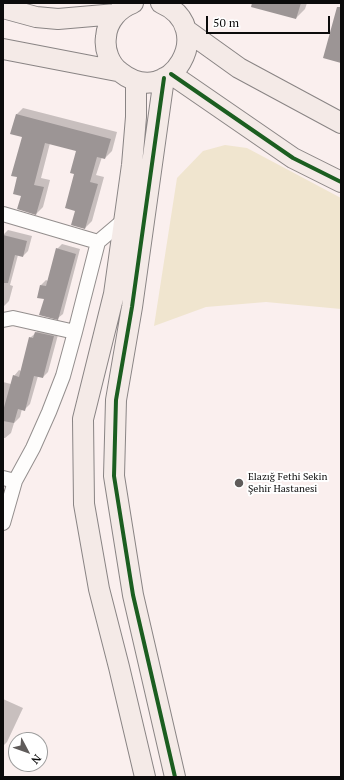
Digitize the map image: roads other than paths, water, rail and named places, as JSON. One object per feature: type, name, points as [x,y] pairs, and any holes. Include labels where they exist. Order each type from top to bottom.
[{"type":"street","points":[[133,3],[126,6],[116,14],[109,24],[106,37],[106,50],[117,71],[126,78],[136,82],[148,83],[160,80],[168,76],[180,66],[186,54],[188,42],[183,17]]},
{"type":"street","points":[[161,3],[183,17],[240,68],[341,123]]},
{"type":"street","points":[[3,8],[36,17],[58,19],[116,14]]},
{"type":"street","points":[[3,49],[117,71]]},
{"type":"street","points":[[168,76],[293,158],[341,182]]},
{"type":"street","points":[[168,76],[116,400],[114,476],[133,595],[175,777]]},
{"type":"street","points":[[136,82],[136,117],[132,165],[114,294],[83,419],[84,504],[99,589],[145,777]]},
{"type":"street","points":[[3,214],[98,242]]},
{"type":"street","points":[[3,522],[9,480],[33,448],[63,376],[98,242],[124,220]]},
{"type":"street","points":[[3,320],[13,318],[75,332]]},
{"type":"place","name":"Elazığ Fethi Sekin Şehir Hastanesi","points":[[239,483]]}]
